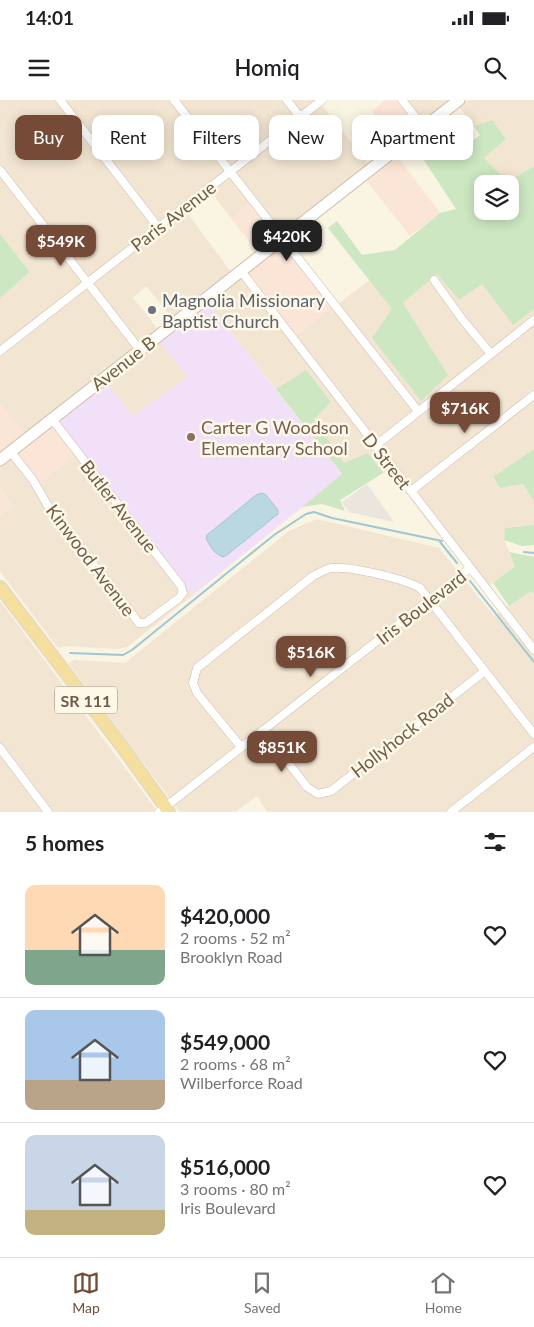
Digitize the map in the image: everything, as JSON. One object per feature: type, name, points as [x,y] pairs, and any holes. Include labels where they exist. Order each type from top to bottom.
[{"type":"main road","name":"Avenue B","points":[[440,115],[459,100]]},
{"type":"main road","name":"Avenue B","points":[[0,460],[383,160]]},
{"type":"main road","name":"SR 111","points":[[2,594],[120,744],[164,810]]},
{"type":"street","points":[[60,100],[158,227]]},
{"type":"street","points":[[174,100],[418,411]]},
{"type":"street","points":[[287,100],[298,115]]},
{"type":"street","name":"Paris Avenue","points":[[303,115],[322,100]]},
{"type":"street","points":[[402,100],[414,115]]},
{"type":"street","name":"Paris Avenue","points":[[0,351],[269,141]]},
{"type":"street","points":[[0,170],[140,350]]},
{"type":"street","name":"D Street","points":[[241,271],[534,650]]},
{"type":"street","points":[[434,280],[462,320],[491,354]]},
{"type":"street","points":[[375,446],[534,320]]},
{"type":"street","points":[[410,491],[534,395]]},
{"type":"street","name":"Butler Avenue","points":[[52,419],[181,586],[183,593]]},
{"type":"street","name":"Kinwood Avenue","points":[[11,452],[33,480],[48,506],[139,623],[148,621],[183,593]]},
{"type":"street","points":[[241,747],[197,692],[193,683],[197,668],[314,576],[331,568],[341,568],[407,582],[420,588],[534,734]]},
{"type":"street","name":"Iris Boulevard","points":[[164,810],[241,747],[470,568]]},
{"type":"street","name":"Hollyhock Road","points":[[263,730],[307,787],[318,794],[324,794],[330,792],[485,670]]},
{"type":"street","points":[[450,812],[534,747]]},
{"type":"street","points":[[0,748],[48,812]]},
{"type":"shaded area","points":[[0,100],[328,100],[322,105],[330,115],[269,115],[269,160],[342,160],[342,131],[352,143],[352,160],[365,160],[368,164],[275,238],[249,204],[231,218],[211,192],[186,211],[231,272],[172,318],[146,286],[133,298],[158,329],[24,434],[0,404],[0,298],[30,272],[0,234]]},
{"type":"shaded area","points":[[386,100],[397,100],[409,115],[375,115],[372,111]]},
{"type":"shaded area","points":[[397,100],[451,100],[431,115],[409,115]]},
{"type":"shaded area","points":[[468,100],[534,100],[534,166],[519,175],[501,175],[484,158],[506,139],[492,120],[474,126],[473,115],[465,115],[459,107]]},
{"type":"shaded area","points":[[392,160],[400,160],[440,213],[410,236],[366,180]]},
{"type":"shaded area","points":[[249,203],[275,238],[257,252],[231,218]]},
{"type":"shaded area","points":[[284,244],[334,307],[295,337],[246,273]]},
{"type":"shaded area","points":[[246,273],[334,307],[370,280],[448,375],[403,303],[437,273],[459,300],[482,283],[513,325],[534,309],[534,449],[493,478],[500,488],[523,484],[534,502],[534,525],[505,528],[504,540],[515,566],[489,586],[451,536],[438,535],[389,471],[383,473],[368,453],[344,464],[314,419],[307,370],[276,389],[209,303]]},
{"type":"shaded area","name":"Carter G Woodson Elementary School","points":[[209,303],[342,475],[193,595],[58,422],[107,383],[133,416],[187,377],[160,342]]},
{"type":"shaded area","points":[[160,342],[187,377],[133,417],[107,383]]},
{"type":"shaded area","points":[[0,404],[24,434],[0,453]]},
{"type":"shaded area","points":[[58,422],[81,451],[40,484],[17,454]]},
{"type":"shaded area","points":[[81,451],[193,595],[127,647],[116,649],[65,646],[58,648],[0,571],[0,517],[14,506],[0,488],[0,467],[17,454]]},
{"type":"shaded area","points":[[367,484],[394,522],[349,512],[342,502]]},
{"type":"shaded area","points":[[0,488],[14,506],[0,517]]},
{"type":"shaded area","points":[[317,519],[439,548],[494,616],[531,591],[534,594],[534,812],[267,812],[257,796],[235,812],[180,812],[68,663],[75,660],[125,663],[289,531]]},
{"type":"shaded area","points":[[0,601],[158,812],[0,812]]},
{"type":"green space","points":[[492,120],[506,139],[484,158],[501,175],[474,175],[474,220],[519,220],[519,175],[534,166],[534,309],[513,325],[482,284],[459,300],[437,274],[403,303],[448,375],[421,401],[372,338],[392,309],[328,228],[337,221],[362,255],[395,250],[440,213],[456,209],[424,160],[473,160],[473,140],[480,135],[474,126]]},
{"type":"green space","points":[[0,234],[30,272],[0,298]]},
{"type":"green space","points":[[306,370],[331,402],[314,419],[344,463],[368,453],[383,473],[340,500],[345,511],[322,504],[302,507],[342,474],[276,389]]},
{"type":"green space","points":[[534,449],[534,502],[523,484],[500,488],[493,477]]},
{"type":"green space","points":[[534,525],[534,545],[522,546],[504,540],[505,528]]},
{"type":"green space","points":[[509,552],[534,557],[534,594],[531,591],[509,606],[493,583],[515,566]]},
{"type":"water","points":[[262,493],[266,495],[278,510],[278,514],[227,555],[223,557],[217,554],[209,544],[206,538],[207,535],[256,495]]},
{"type":"waterway","points":[[70,653],[123,655],[132,650],[274,535],[306,514],[314,512],[332,518],[442,541]]},
{"type":"waterway","points":[[440,542],[457,563]]},
{"type":"waterway","points":[[524,552],[534,553]]},
{"type":"waterway","points":[[470,581],[534,662]]},
{"type":"place","name":"Magnolia Missionary Baptist Church","points":[[152,310]]},
{"type":"place","name":"Carter G Woodson Elementary School","points":[[191,437]]}]
